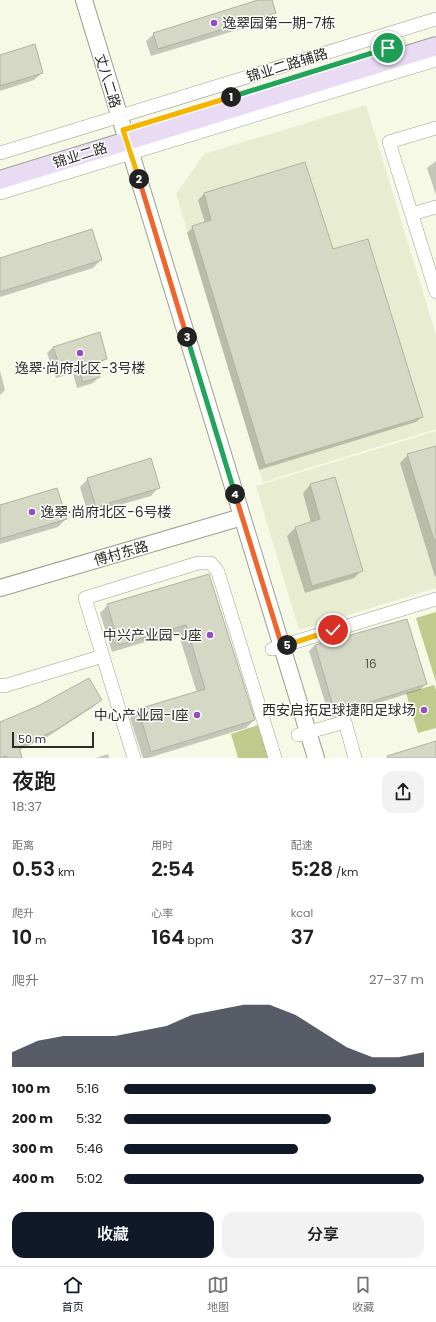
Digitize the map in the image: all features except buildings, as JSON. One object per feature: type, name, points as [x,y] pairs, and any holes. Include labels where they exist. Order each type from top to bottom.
[{"type":"main road","name":"锦业二路","points":[[0,180],[120,137],[436,34]]},
{"type":"main road","name":"锦业二路","points":[[0,167],[120,137],[436,46]]},
{"type":"street","name":"丈八二路","points":[[73,0],[120,137],[303,734],[316,758]]},
{"type":"street","name":"丈八二路","points":[[84,0],[120,137]]},
{"type":"street","name":"锦业二路辅路","points":[[0,193],[120,137],[436,19]]},
{"type":"street","name":"锦业二路辅路","points":[[0,153],[120,137],[436,60]]},
{"type":"street","points":[[436,128],[389,142],[436,292]]},
{"type":"street","points":[[412,214],[436,207]]},
{"type":"street","name":"傅村东路","points":[[0,588],[237,518]]},
{"type":"street","points":[[134,758],[85,598],[198,563],[211,563],[218,572],[275,758]]},
{"type":"street","points":[[277,648],[436,599]]},
{"type":"street","points":[[0,685],[4,686],[103,656]]},
{"type":"street","points":[[303,734],[345,722],[355,758]]},
{"type":"street","name":"丈八二路","points":[[303,734],[305,758]]},
{"type":"shaded area","points":[[366,105],[436,335],[436,429],[263,482],[176,194],[204,154]]},
{"type":"shaded area","points":[[436,431],[436,588],[299,630],[256,486]]},
{"type":"green space","points":[[436,612],[436,682],[416,618]]},
{"type":"green space","name":"西安启拓足球捷阳足球场","points":[[434,685],[436,690],[436,728],[418,733],[406,693]]},
{"type":"green space","points":[[258,725],[269,758],[238,758],[231,734]]},
{"type":"place","name":"逸翠园第一期-7栋","points":[[214,23]]},
{"type":"place","name":"逸翠·尚府北区-3号楼","points":[[80,353]]},
{"type":"place","name":"逸翠·尚府北区-6号楼","points":[[32,512]]},
{"type":"place","name":"中兴产业园-J座","points":[[210,635]]},
{"type":"place","name":"西安启拓足球捷阳足球场","points":[[424,710]]},
{"type":"place","name":"中心产业园-I座","points":[[197,715]]},
{"type":"route","points":[[333,630],[282,646],[123,130],[388,48]]}]
